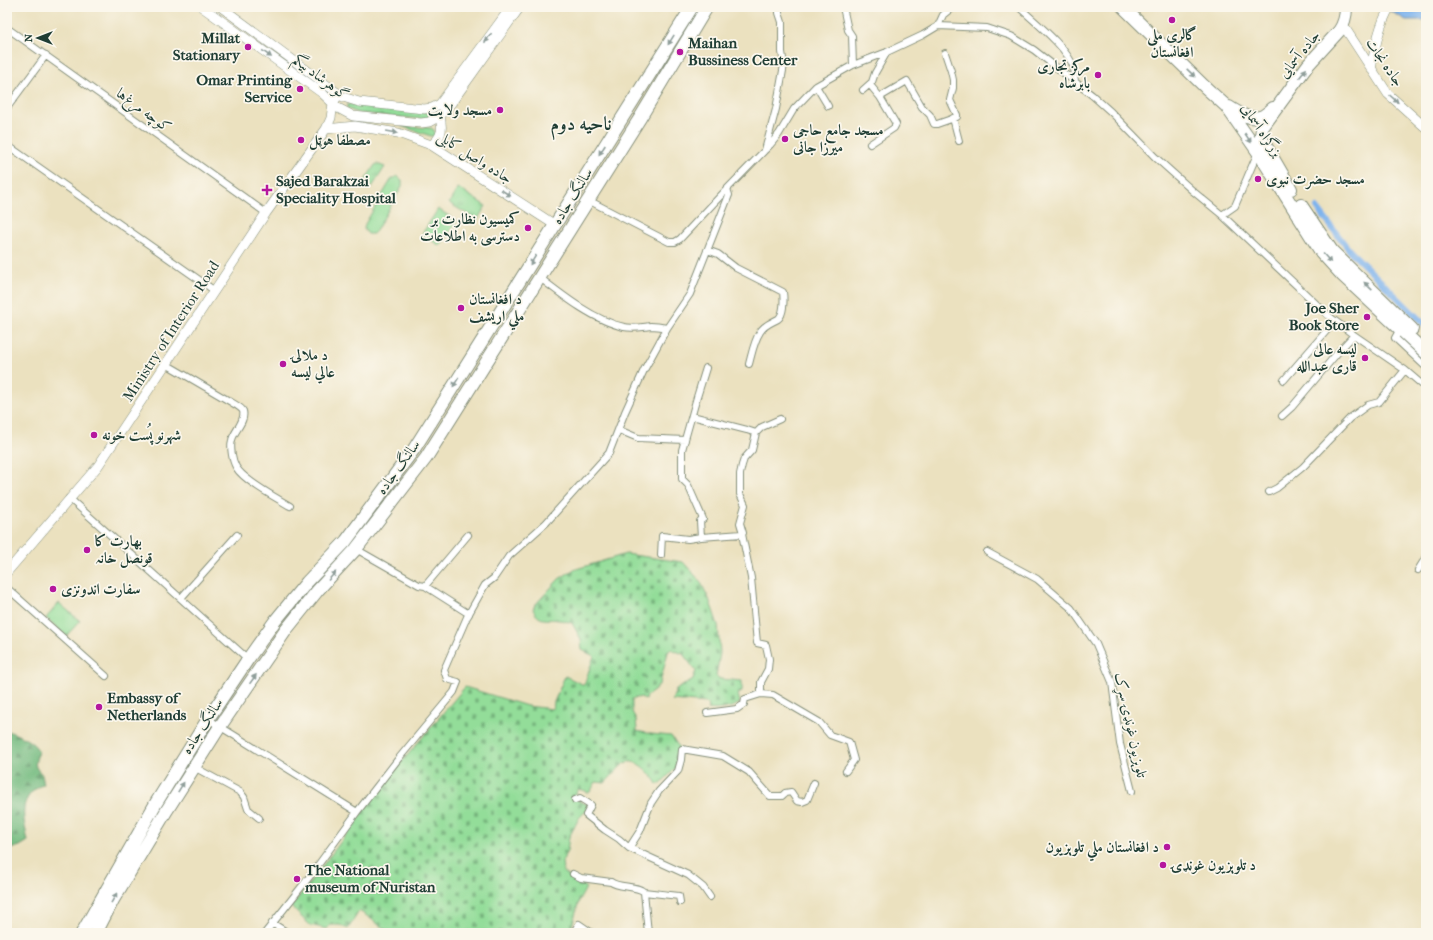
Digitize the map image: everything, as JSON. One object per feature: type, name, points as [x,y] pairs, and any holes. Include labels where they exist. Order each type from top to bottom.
[{"type":"highway","name":"سالنگ جاده","points":[[82,933],[156,802],[248,659],[275,621],[307,582],[351,535],[414,449],[692,7]]},
{"type":"highway","name":"سالنگ جاده","points":[[96,933],[113,900],[194,767],[286,630],[318,590],[356,549],[426,458],[640,118],[707,7]]},
{"type":"highway","name":"بزرگراه آسمایی","points":[[1123,7],[1226,106],[1258,152],[1321,252],[1342,275],[1426,353]]},
{"type":"highway","points":[[1343,25],[1346,7]]},
{"type":"highway","name":"جاده آسمایی","points":[[1279,104],[1308,65],[1343,25]]},
{"type":"highway","name":"بزرگراه آسمایی","points":[[1279,104],[1265,122],[1262,128],[1261,137],[1296,196],[1332,251],[1426,342]]},
{"type":"highway","points":[[1226,106],[1242,115],[1250,117],[1262,116],[1279,104]]},
{"type":"highway","points":[[468,363],[481,370]]},
{"type":"main road","name":"گوهرشاد بیگم","points":[[202,7],[322,93],[345,112],[359,117],[413,122],[429,122],[440,116]]},
{"type":"main road","name":"گوهرشاد بیگم","points":[[220,7],[339,94],[350,100],[424,109],[432,108],[440,104],[511,7]]},
{"type":"main road","points":[[431,145],[436,142],[442,132],[440,116],[452,102],[520,7]]},
{"type":"main road","points":[[1371,69],[1378,38],[1385,16],[1390,7]]},
{"type":"main road","name":"جاده نجات","points":[[1343,25],[1388,94],[1426,128]]},
{"type":"main road","name":"Ministry of Interior Road","points":[[7,572],[98,466],[266,213],[326,129],[339,94]]},
{"type":"main road","points":[[335,105],[346,119],[355,126]]},
{"type":"main road","name":"جاده واصل کابلی","points":[[326,129],[355,126],[398,133],[431,145],[555,225]]},
{"type":"street","points":[[764,151],[776,108],[784,65],[782,52],[782,22],[779,7]]},
{"type":"street","points":[[843,7],[848,30],[852,36],[853,65]]},
{"type":"street","points":[[938,26],[943,15],[952,7]]},
{"type":"street","points":[[1019,7],[1064,50],[1074,68],[1075,81]]},
{"type":"street","points":[[588,200],[669,242],[680,240],[726,189],[764,151],[779,134],[794,109],[816,86],[853,65],[887,52],[923,35],[938,26],[987,28],[1011,36],[1034,50],[1101,102],[1155,157],[1222,215],[1312,301],[1335,321],[1405,370],[1426,388]]},
{"type":"street","name":"کوچه مرغ‌ها","points":[[7,28],[266,213]]},
{"type":"street","points":[[863,90],[872,82],[875,73],[887,52]]},
{"type":"street","points":[[880,97],[907,81],[922,107],[930,115],[934,124],[953,118],[957,115],[950,100],[953,80],[945,53]]},
{"type":"street","points":[[7,108],[46,55]]},
{"type":"street","points":[[870,85],[880,97],[896,124],[894,128],[870,144]]},
{"type":"street","points":[[816,86],[828,106]]},
{"type":"street","points":[[953,118],[959,141]]},
{"type":"street","points":[[7,145],[215,291]]},
{"type":"street","points":[[1222,215],[1235,206],[1258,152]]},
{"type":"street","points":[[265,933],[399,758],[454,692],[458,682],[447,679],[444,670],[467,617],[485,585],[494,578],[509,556],[546,523],[610,453],[644,370],[667,328],[690,294],[729,195],[726,189]]},
{"type":"street","points":[[707,250],[718,254],[736,268],[783,292],[781,316],[767,324],[760,331],[749,364]]},
{"type":"street","points":[[539,277],[576,304],[605,320],[624,328],[653,326],[667,328]]},
{"type":"street","points":[[1284,380],[1335,321]]},
{"type":"street","points":[[1400,329],[1395,338],[1426,367]]},
{"type":"street","points":[[1282,416],[1292,408],[1354,335]]},
{"type":"street","points":[[166,364],[241,409],[243,412],[242,419],[231,440],[235,465],[240,472],[290,506]]},
{"type":"street","points":[[702,537],[700,521],[703,519],[688,485],[682,479],[682,450],[706,368]]},
{"type":"street","points":[[1269,492],[1281,485],[1303,467],[1350,418],[1368,405],[1379,402],[1405,370]]},
{"type":"street","points":[[692,416],[747,430],[756,434]]},
{"type":"street","points":[[761,694],[761,682],[768,670],[769,659],[766,645],[757,643],[751,578],[740,523],[745,505],[740,494],[740,474],[744,459],[752,450],[756,434],[762,427],[780,418]]},
{"type":"street","points":[[619,430],[638,438],[685,440]]},
{"type":"street","points":[[69,498],[248,659]]},
{"type":"street","points":[[661,555],[662,536],[688,539],[742,534]]},
{"type":"street","points":[[181,598],[237,535]]},
{"type":"street","points":[[425,586],[468,535]]},
{"type":"street","points":[[356,549],[419,585],[425,586],[460,607],[468,614],[467,617]]},
{"type":"street","name":"تلوېزيون غونډۍ سړک","points":[[986,552],[1037,579],[1043,584],[1071,608],[1096,644],[1112,682],[1120,744],[1132,791]]},
{"type":"street","points":[[1418,570],[1426,557]]},
{"type":"street","points":[[7,588],[106,676]]},
{"type":"street","points":[[707,713],[737,709],[744,704],[745,699],[761,694],[772,695],[819,722],[830,735],[849,742],[854,760],[846,771]]},
{"type":"street","points":[[208,720],[357,812]]},
{"type":"street","points":[[629,848],[640,831],[651,803],[678,771],[682,749],[723,756],[749,772],[770,796],[782,796],[785,793],[791,792],[797,801],[802,802],[808,800],[814,783]]},
{"type":"street","points":[[194,767],[240,792],[244,797],[248,809],[259,818]]},
{"type":"street","points":[[575,800],[580,798],[591,805],[586,815],[605,830],[619,838],[629,848],[688,875],[703,887],[710,897]]},
{"type":"street","points":[[573,874],[581,878],[611,882],[614,885],[629,886],[643,890],[644,892],[679,896],[680,902]]},
{"type":"street","points":[[644,892],[648,933]]},
{"type":"street","points":[[272,923],[288,933]]},
{"type":"street","points":[[573,933],[579,924],[592,933]]},
{"type":"green space","points":[[347,105],[430,113],[431,116],[421,119],[357,113],[347,108]]},
{"type":"green space","points":[[401,126],[431,128],[434,130],[435,136],[431,136]]},
{"type":"green space","points":[[377,164],[385,167],[372,187],[366,183],[366,179]]},
{"type":"green space","points":[[397,176],[402,180],[402,186],[376,231],[373,234],[368,234],[364,229],[365,224],[391,180]]},
{"type":"green space","points":[[458,188],[486,206],[477,220],[449,203]]},
{"type":"green space","points":[[438,209],[457,221],[440,246],[422,234]]},
{"type":"green space","points":[[626,554],[683,562],[700,581],[709,599],[718,625],[720,653],[716,676],[720,679],[742,681],[742,692],[738,694],[740,703],[729,708],[712,710],[708,709],[707,703],[672,700],[676,690],[693,679],[696,671],[683,654],[671,649],[668,652],[660,683],[655,690],[647,696],[646,700],[641,697],[632,699],[632,712],[636,719],[637,731],[671,736],[679,747],[675,769],[661,783],[657,784],[644,768],[634,762],[625,763],[605,783],[596,782],[590,792],[587,793],[586,791],[578,789],[574,798],[588,805],[588,809],[579,818],[569,837],[567,851],[562,862],[563,871],[566,875],[581,881],[586,887],[579,901],[574,921],[568,933],[390,933],[359,911],[348,929],[340,925],[330,925],[327,929],[310,925],[291,907],[378,790],[465,687],[527,706],[553,709],[554,702],[565,676],[584,685],[594,656],[582,650],[581,639],[572,623],[562,620],[540,618],[533,609],[559,579],[573,570]]},
{"type":"green space","points":[[59,603],[80,621],[66,636],[46,618]]},
{"type":"green space","points":[[7,731],[26,739],[37,749],[36,765],[42,775],[44,784],[35,789],[29,795],[24,808],[28,841],[11,849],[7,848]]},
{"type":"water","points":[[1383,7],[1426,7],[1426,20],[1406,20]]},
{"type":"waterway","points":[[1317,208],[1350,251],[1426,326]]},
{"type":"place","name":"گالری ملی افغانستان","points":[[1172,20]]},
{"type":"place","name":"Millat Stationary","points":[[248,47]]},
{"type":"place","name":"Maihan Bussiness Center","points":[[680,52]]},
{"type":"place","name":"مرکز تجاری بابرشاه","points":[[1098,75]]},
{"type":"place","name":"Omar Printing Service","points":[[300,89]]},
{"type":"place","name":"مسجد ولایت","points":[[500,110]]},
{"type":"place","name":"مسجد جامع حاجی میرزا جانی","points":[[785,139]]},
{"type":"place","name":"مصطفا هوټل","points":[[301,140]]},
{"type":"place","name":"مسجد حضرت نبوی","points":[[1258,179]]},
{"type":"place","name":"Sajed Barakzai Speciality Hospital","points":[[267,190]]},
{"type":"place","name":"کمیسیون نظارت بر دسترسی به اطلاعات","points":[[528,228]]},
{"type":"place","name":"د افغانستان ملي اریشف","points":[[461,308]]},
{"type":"place","name":"Joe Sher Book Store","points":[[1367,317]]},
{"type":"place","name":"لیسه عالی قاری عبدالله","points":[[1365,358]]},
{"type":"place","name":"د ملالۍ عالي لیسه","points":[[283,364]]},
{"type":"place","name":"شهرنو پُست خونه","points":[[94,435]]},
{"type":"place","name":"بھارت کا قونصل خانہ","points":[[87,550]]},
{"type":"place","name":"سفارت اندونزی","points":[[53,589]]},
{"type":"place","name":"Embassy of Netherlands","points":[[99,707]]},
{"type":"place","name":"د افغانستان ملي تلوېزیون","points":[[1167,847]]},
{"type":"place","name":"د تلوېزیون غونډۍ","points":[[1163,865]]},
{"type":"place","name":"The National museum of Nuristan","points":[[297,879]]},
{"type":"district","name":"ناحیه دوم","points":[[581,123]]}]
